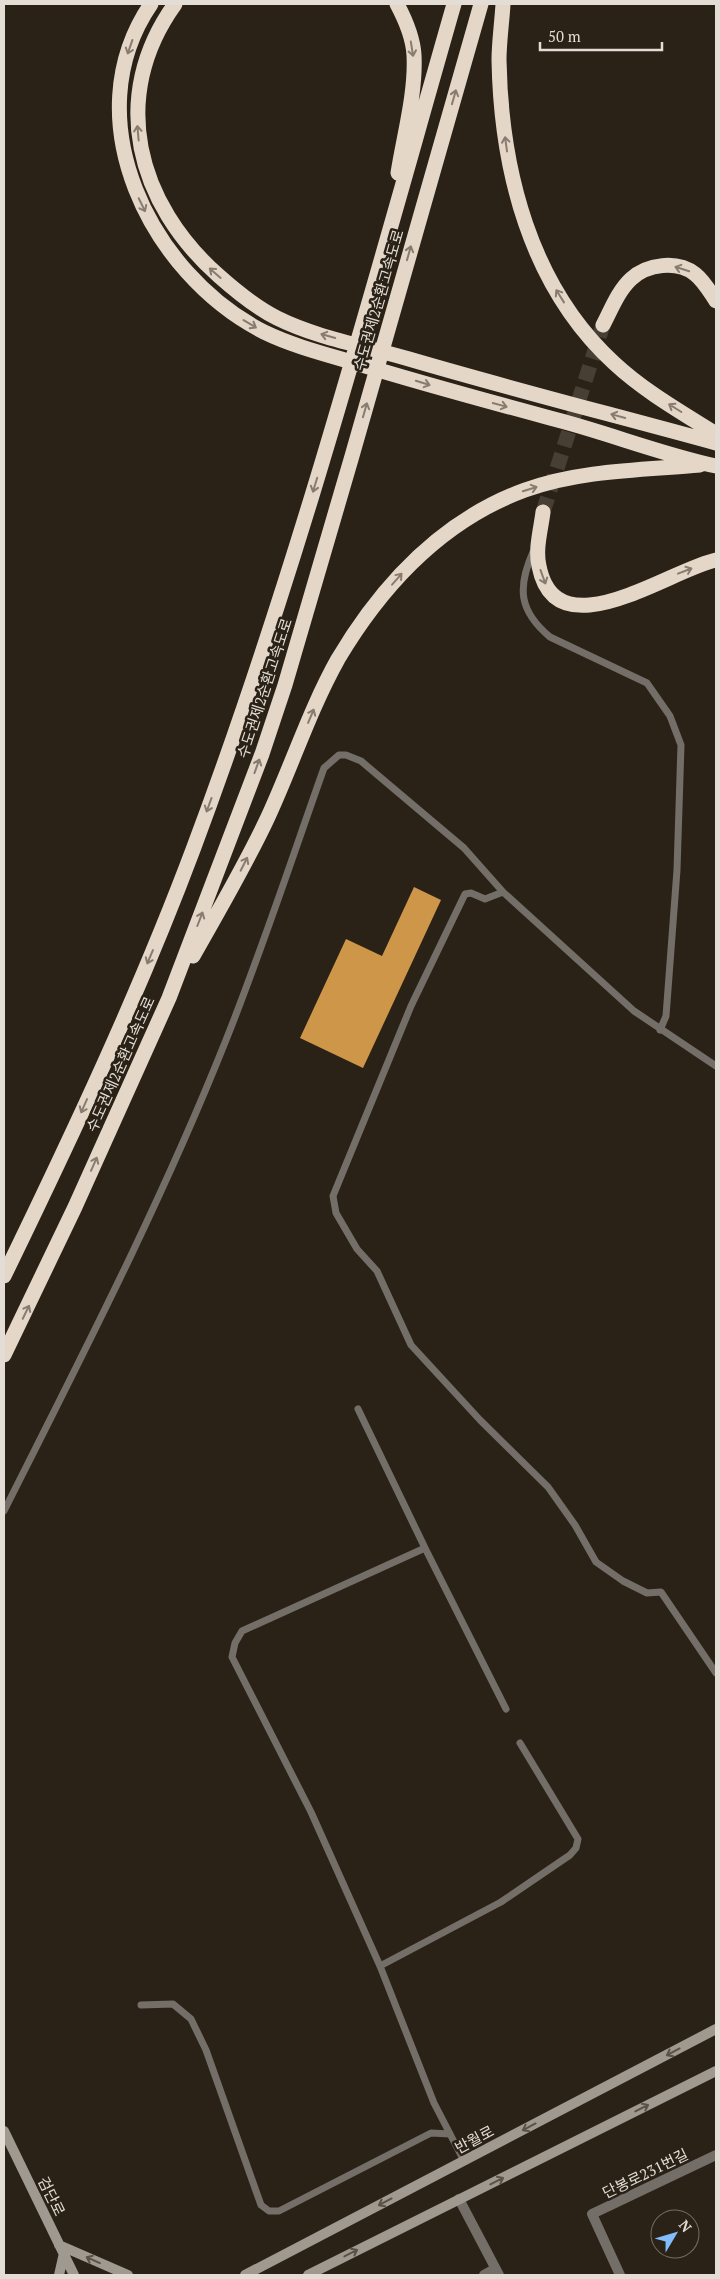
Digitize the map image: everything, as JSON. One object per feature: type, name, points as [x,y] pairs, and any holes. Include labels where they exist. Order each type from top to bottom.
[{"type":"highway","points":[[151,4],[131,43],[123,67],[119,96],[119,131],[125,160],[136,193],[164,243],[200,284],[243,319],[292,344],[453,392],[588,428],[712,465]]},
{"type":"highway","points":[[175,4],[164,19],[148,51],[140,80],[138,136],[145,168],[157,197],[171,223],[208,267],[256,306],[299,327],[459,374],[716,443]]},
{"type":"highway","points":[[385,247],[411,90],[414,53],[408,28],[397,4]]},
{"type":"highway","name":"수도권제2순환고속도로","points":[[4,1276],[99,1073],[193,848],[259,664],[291,564],[385,247],[454,4]]},
{"type":"highway","name":"수도권제2순환고속도로","points":[[4,1355],[76,1207],[169,998],[262,754],[285,685],[481,4]]},
{"type":"highway","points":[[503,4],[499,66],[508,166],[519,205],[548,276],[591,340],[614,364],[655,396],[716,434]]},
{"type":"highway","points":[[603,325],[631,279],[648,269],[665,265],[681,267],[695,274],[716,301]]},
{"type":"highway","points":[[169,998],[229,893],[268,817],[316,704],[338,660],[369,613],[410,564],[442,536],[488,505],[527,489],[577,476],[712,465]]},
{"type":"highway","points":[[544,512],[538,565],[545,584],[555,597],[569,605],[598,605],[716,560]]},
{"type":"main road","name":"반월로","points":[[245,2275],[716,2029]]},
{"type":"main road","points":[[308,2275],[716,2070]]},
{"type":"main road","name":"검단로","points":[[4,2131],[74,2275]]},
{"type":"main road","points":[[59,2275],[61,2249],[128,2275]]},
{"type":"street","name":"단봉로231번길","points":[[620,2275],[592,2214],[716,2155]]},
{"type":"street","points":[[459,2200],[497,2272],[484,2275]]},
{"type":"lane","points":[[540,537],[523,578],[522,598],[528,612],[538,627],[550,637],[647,683],[660,699],[679,734],[681,745],[678,870],[666,1016],[660,1030]]},
{"type":"lane","points":[[4,1511],[112,1294],[226,1040],[324,768],[339,755],[346,755],[361,762],[464,848],[503,892],[634,1011],[716,1066]]},
{"type":"lane","points":[[503,892],[485,899],[471,892],[465,894],[412,1006],[333,1196],[336,1213],[358,1248],[377,1271],[410,1345],[480,1420],[548,1487],[575,1525],[596,1562],[623,1581],[647,1593],[661,1592],[716,1673]]},
{"type":"lane","points":[[358,1409],[506,1709]]},
{"type":"lane","points":[[425,1548],[242,1631],[235,1643],[232,1657],[311,1812],[380,1966],[434,2104],[464,2161]]},
{"type":"lane","points":[[380,1966],[501,1902],[570,1855],[576,1848],[578,1839],[520,1743]]},
{"type":"lane","points":[[142,2005],[173,2004],[191,2019],[206,2050],[261,2205],[269,2211],[279,2211],[431,2133],[450,2134]]},
{"type":"building","points":[[414,887],[441,900],[363,1068],[300,1038],[346,939],[382,956]]},
{"type":"tunnel","points":[[543,512],[603,325]]}]
